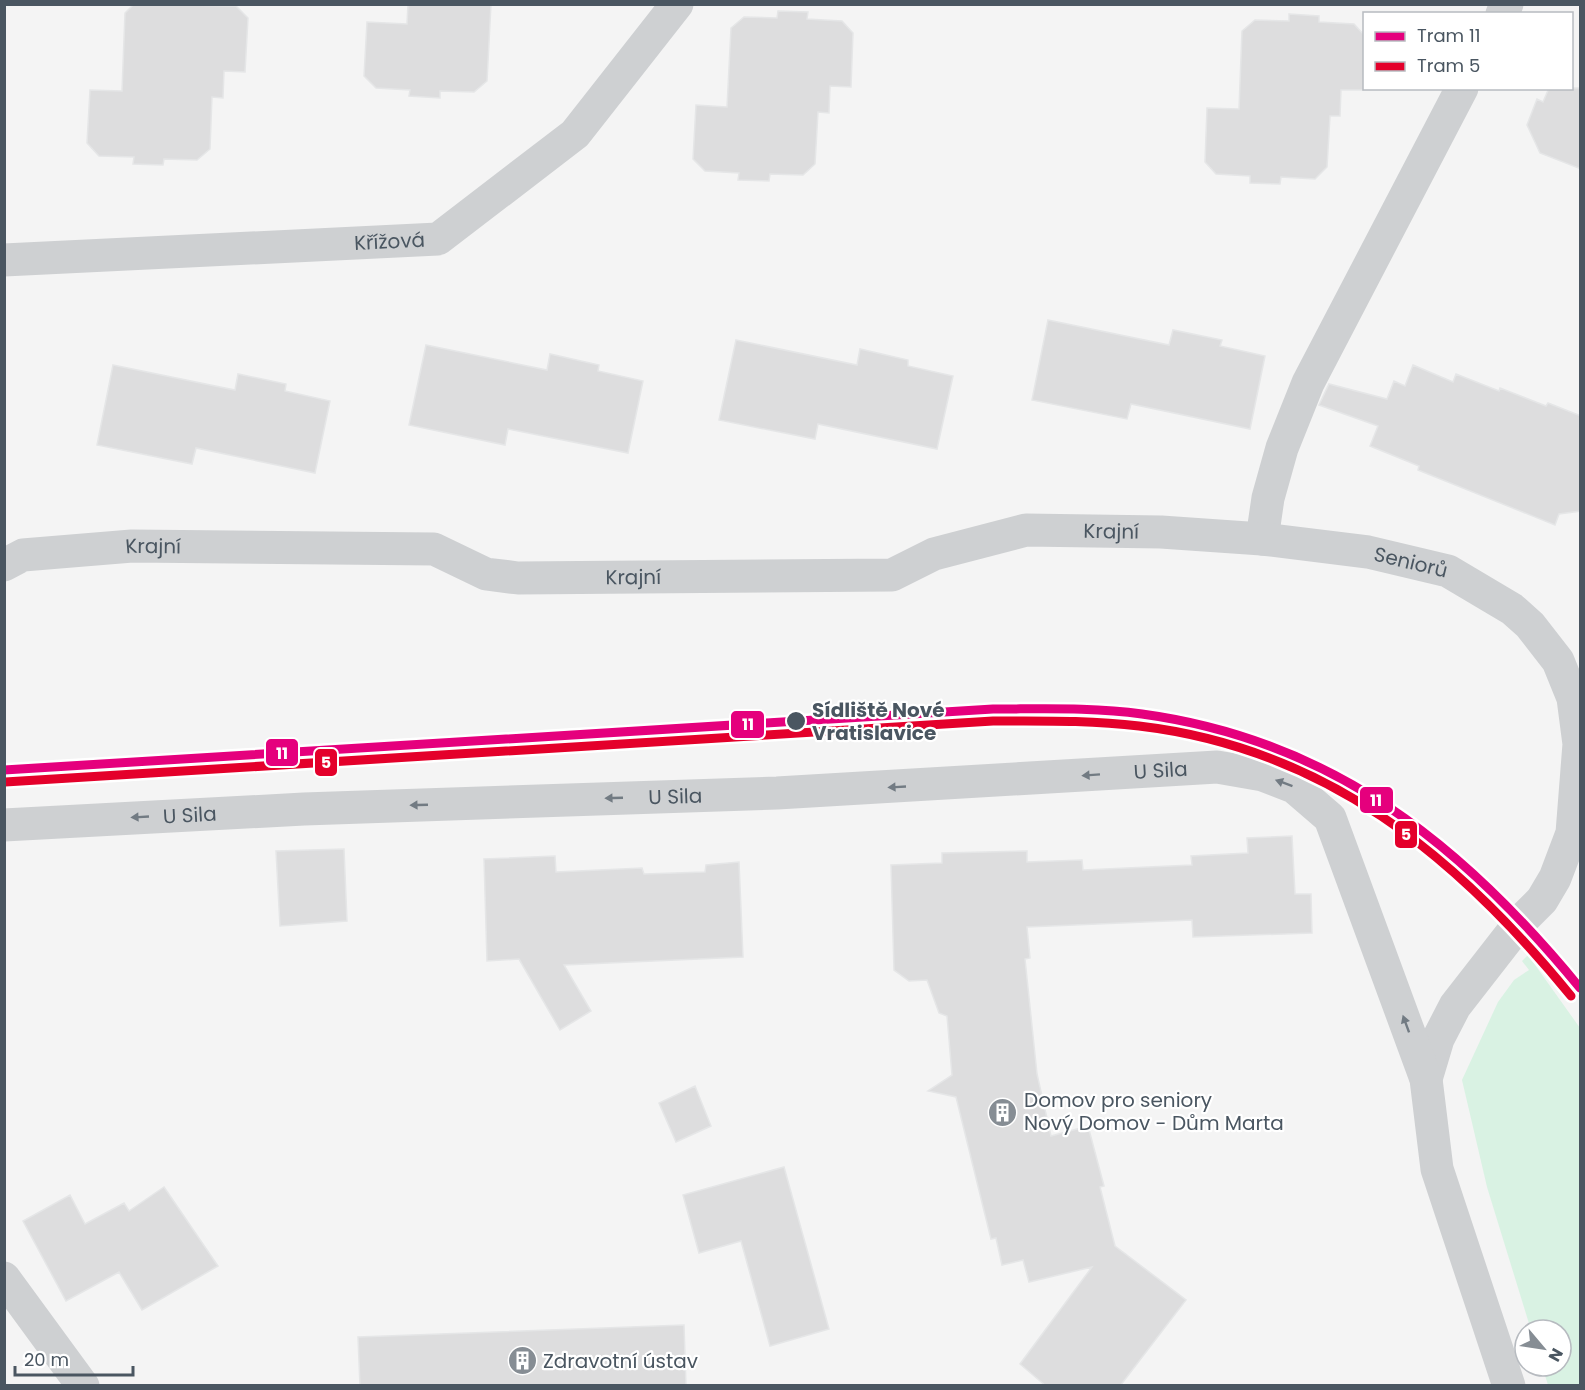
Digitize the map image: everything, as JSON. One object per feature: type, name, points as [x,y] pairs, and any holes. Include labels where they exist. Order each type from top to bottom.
[{"type":"street","name":"Křížová","points":[[4,260],[438,239],[575,135],[677,4]]},
{"type":"street","points":[[1262,539],[1268,498],[1282,448],[1308,382],[1461,90]]},
{"type":"street","name":"Krajní","points":[[4,565],[23,555],[132,546],[434,549],[486,574],[518,578],[892,575],[934,554],[1026,530],[1161,532],[1262,539]]},
{"type":"street","name":"Seniorů","points":[[1262,539],[1368,552],[1448,571],[1512,609],[1530,626],[1558,661],[1573,698],[1580,744],[1572,833],[1555,878],[1542,900],[1522,920],[1455,1006],[1438,1039],[1426,1079]]},
{"type":"street","name":"U Sila","points":[[4,825],[304,809],[777,793],[1217,767],[1263,775],[1294,787],[1330,818],[1426,1079]]},
{"type":"street","points":[[1426,1079],[1437,1169],[1509,1386]]},
{"type":"street","points":[[4,1278],[83,1386]]},
{"type":"green space","points":[[1528,955],[1580,1028],[1580,1385],[1548,1385],[1546,1378],[1573,1378],[1573,1318],[1527,1318],[1487,1187],[1462,1080],[1498,1002],[1514,980],[1529,970],[1522,961]]},
{"type":"building","points":[[134,4],[236,6],[248,18],[245,72],[224,71],[223,98],[212,97],[210,149],[197,160],[164,159],[163,165],[133,164],[134,157],[99,156],[87,143],[90,90],[122,91],[125,13]]},
{"type":"building","points":[[408,4],[491,4],[487,81],[474,92],[440,91],[440,98],[409,96],[410,90],[376,88],[364,76],[367,22],[407,24]]},
{"type":"building","points":[[778,11],[808,12],[807,19],[842,21],[853,33],[851,87],[830,86],[829,113],[818,112],[815,164],[803,175],[770,174],[769,181],[738,180],[739,173],[705,171],[693,159],[696,105],[727,107],[731,28],[744,17],[777,18]]},
{"type":"building","points":[[1289,14],[1319,16],[1319,22],[1354,24],[1363,34],[1363,90],[1341,90],[1340,116],[1330,116],[1327,167],[1315,179],[1281,177],[1280,184],[1250,183],[1250,176],[1216,174],[1205,162],[1207,108],[1239,109],[1242,31],[1255,20],[1289,21]]},
{"type":"building","points":[[1581,88],[1581,169],[1540,153],[1527,125],[1537,99],[1543,102],[1548,90]]},
{"type":"building","points":[[1048,320],[1169,345],[1173,330],[1222,340],[1220,346],[1265,356],[1250,429],[1131,404],[1127,419],[1032,400]]},
{"type":"building","points":[[736,340],[857,365],[860,349],[908,360],[908,366],[953,376],[937,449],[818,424],[815,439],[719,420]]},
{"type":"building","points":[[426,345],[547,370],[550,354],[599,365],[598,371],[643,381],[628,453],[508,429],[505,445],[409,425]]},
{"type":"building","points":[[113,365],[235,390],[238,374],[286,384],[285,391],[330,401],[315,473],[196,448],[192,464],[97,445]]},
{"type":"building","points":[[1413,365],[1453,382],[1456,374],[1499,391],[1500,388],[1546,406],[1548,403],[1581,416],[1581,511],[1559,514],[1555,525],[1418,470],[1419,466],[1370,446],[1378,426],[1319,405],[1329,384],[1387,399],[1394,381],[1405,386]]},
{"type":"building","name":"Domov pro seniory Nový Domov - Dům Marta","points":[[1292,836],[1295,894],[1311,894],[1312,933],[1193,937],[1192,920],[1027,927],[1030,958],[1025,959],[1037,1074],[1051,1136],[1088,1126],[1104,1186],[1100,1187],[1115,1246],[1186,1300],[1120,1386],[1046,1386],[1020,1364],[1092,1267],[1029,1282],[1023,1260],[1002,1265],[996,1238],[991,1239],[956,1097],[928,1091],[952,1075],[947,1016],[939,1013],[927,980],[909,981],[894,970],[891,865],[942,863],[942,853],[1027,851],[1027,862],[1082,860],[1083,870],[1192,865],[1191,856],[1248,853],[1247,838]]},
{"type":"building","points":[[344,849],[347,921],[280,926],[276,851]]},
{"type":"building","points":[[555,856],[556,872],[642,868],[644,874],[705,872],[706,865],[739,862],[743,957],[564,965],[591,1011],[560,1030],[519,959],[487,961],[484,859]]},
{"type":"building","points":[[695,1086],[711,1126],[676,1142],[659,1103]]},
{"type":"building","points":[[784,1167],[829,1329],[770,1346],[741,1241],[699,1253],[683,1195]]},
{"type":"building","points":[[164,1187],[218,1266],[142,1310],[119,1272],[66,1301],[23,1221],[70,1195],[85,1224],[124,1203],[129,1211]]},
{"type":"building","name":"Zdravotní ústav","points":[[684,1325],[686,1386],[360,1386],[358,1337]]},
{"type":"tram line","name":"11","points":[[4,770],[993,709],[1087,709],[1142,714],[1211,727],[1274,748],[1333,774],[1388,807],[1440,845],[1488,888],[1535,936],[1580,988]]},
{"type":"tram line","name":"5","points":[[5,782],[993,721],[1085,722],[1139,726],[1206,738],[1269,758],[1327,784],[1382,816],[1433,854],[1481,897],[1571,996]]},
{"type":"place","name":"Sídliště Nové Vratislavice","points":[[796,721]]},
{"type":"place","name":"Domov pro seniory Nový Domov - Dům Marta","points":[[1003,1112]]},
{"type":"place","name":"Zdravotní ústav","points":[[522,1361]]}]
